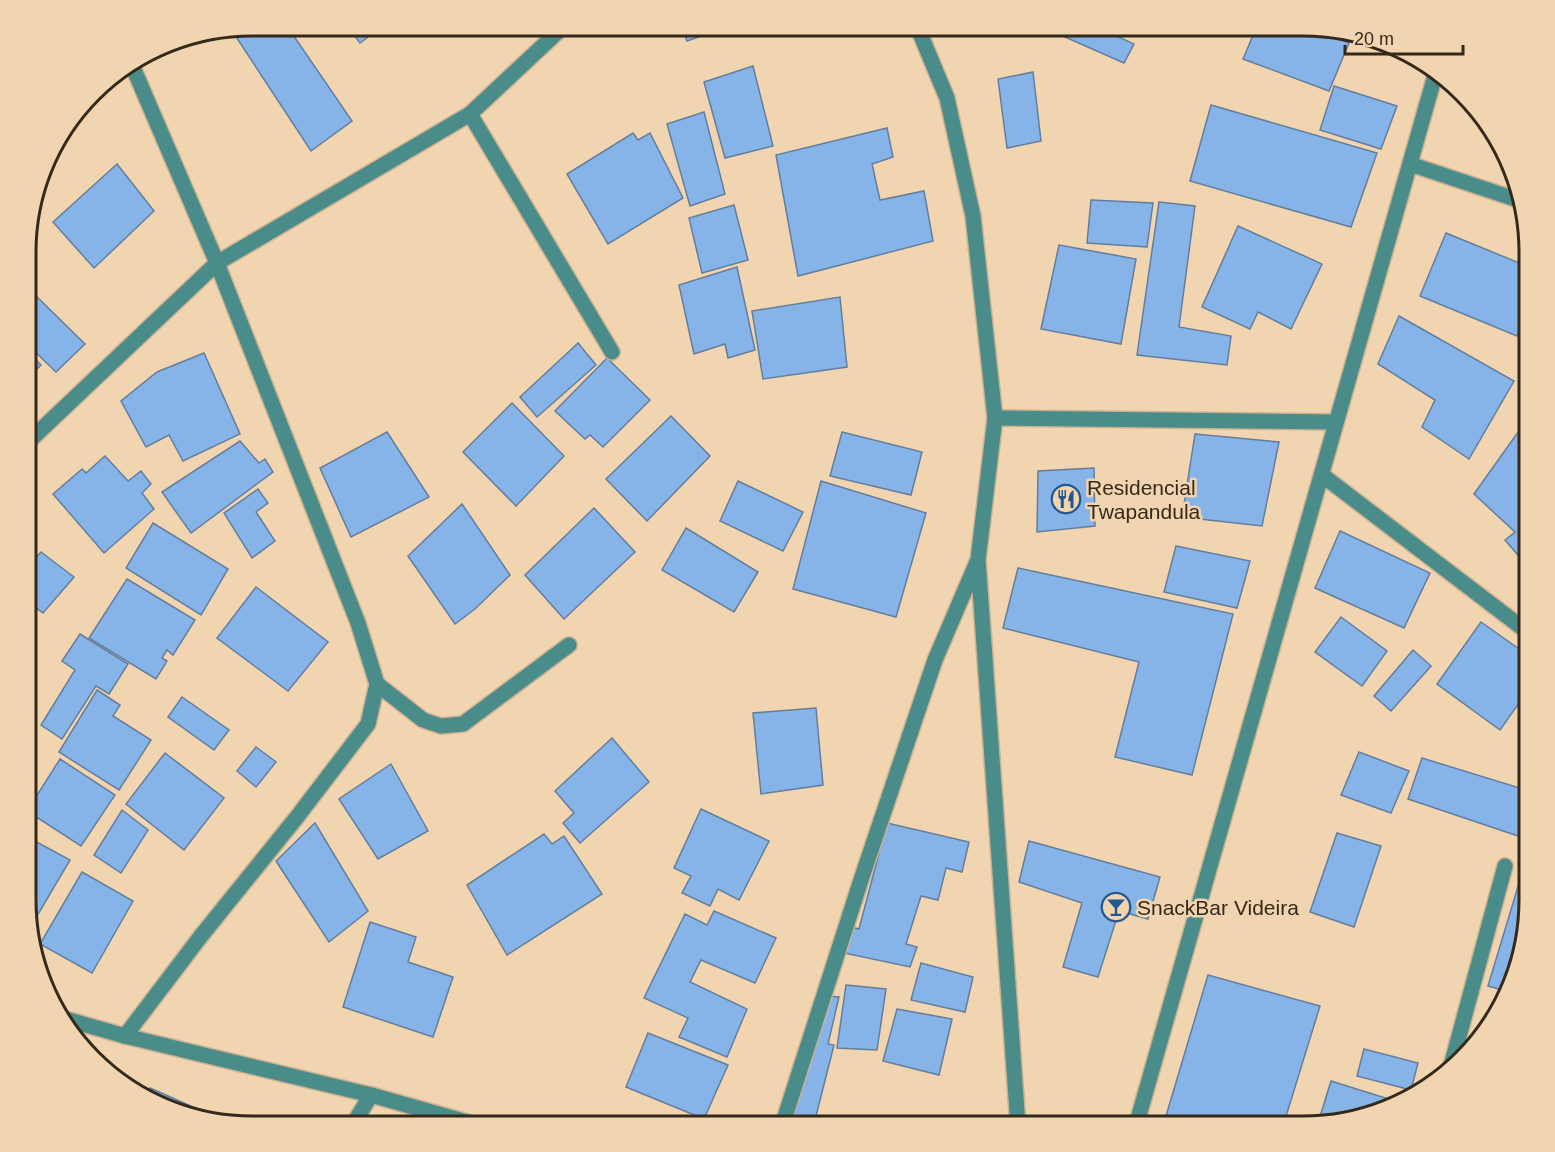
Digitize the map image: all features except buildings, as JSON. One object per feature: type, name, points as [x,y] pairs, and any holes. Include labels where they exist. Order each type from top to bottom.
[{"type":"street","points":[[36,434],[217,263],[470,114],[553,36]]},
{"type":"street","points":[[921,36],[947,98],[973,216],[995,418],[978,560],[1017,1116]]},
{"type":"street","points":[[125,1036],[368,724],[377,684],[358,623],[217,263],[134,71]]},
{"type":"street","points":[[1139,1116],[1434,81]]},
{"type":"street","points":[[470,114],[612,352]]},
{"type":"street","points":[[1410,164],[1512,198]]},
{"type":"street","points":[[995,418],[1336,422]]},
{"type":"street","points":[[1323,475],[1519,625]]},
{"type":"street","points":[[785,1116],[864,869],[935,660],[978,560]]},
{"type":"street","points":[[377,684],[423,720],[441,726],[463,724],[569,645]]},
{"type":"street","points":[[1454,1055],[1505,866]]},
{"type":"street","points":[[73,1021],[445,1116]]},
{"type":"street","points":[[358,1116],[370,1095]]},
{"type":"place","name":"Residencial Twapandula","points":[[1066,499]]},
{"type":"place","name":"SnackBar Videira","points":[[1116,907]]}]
